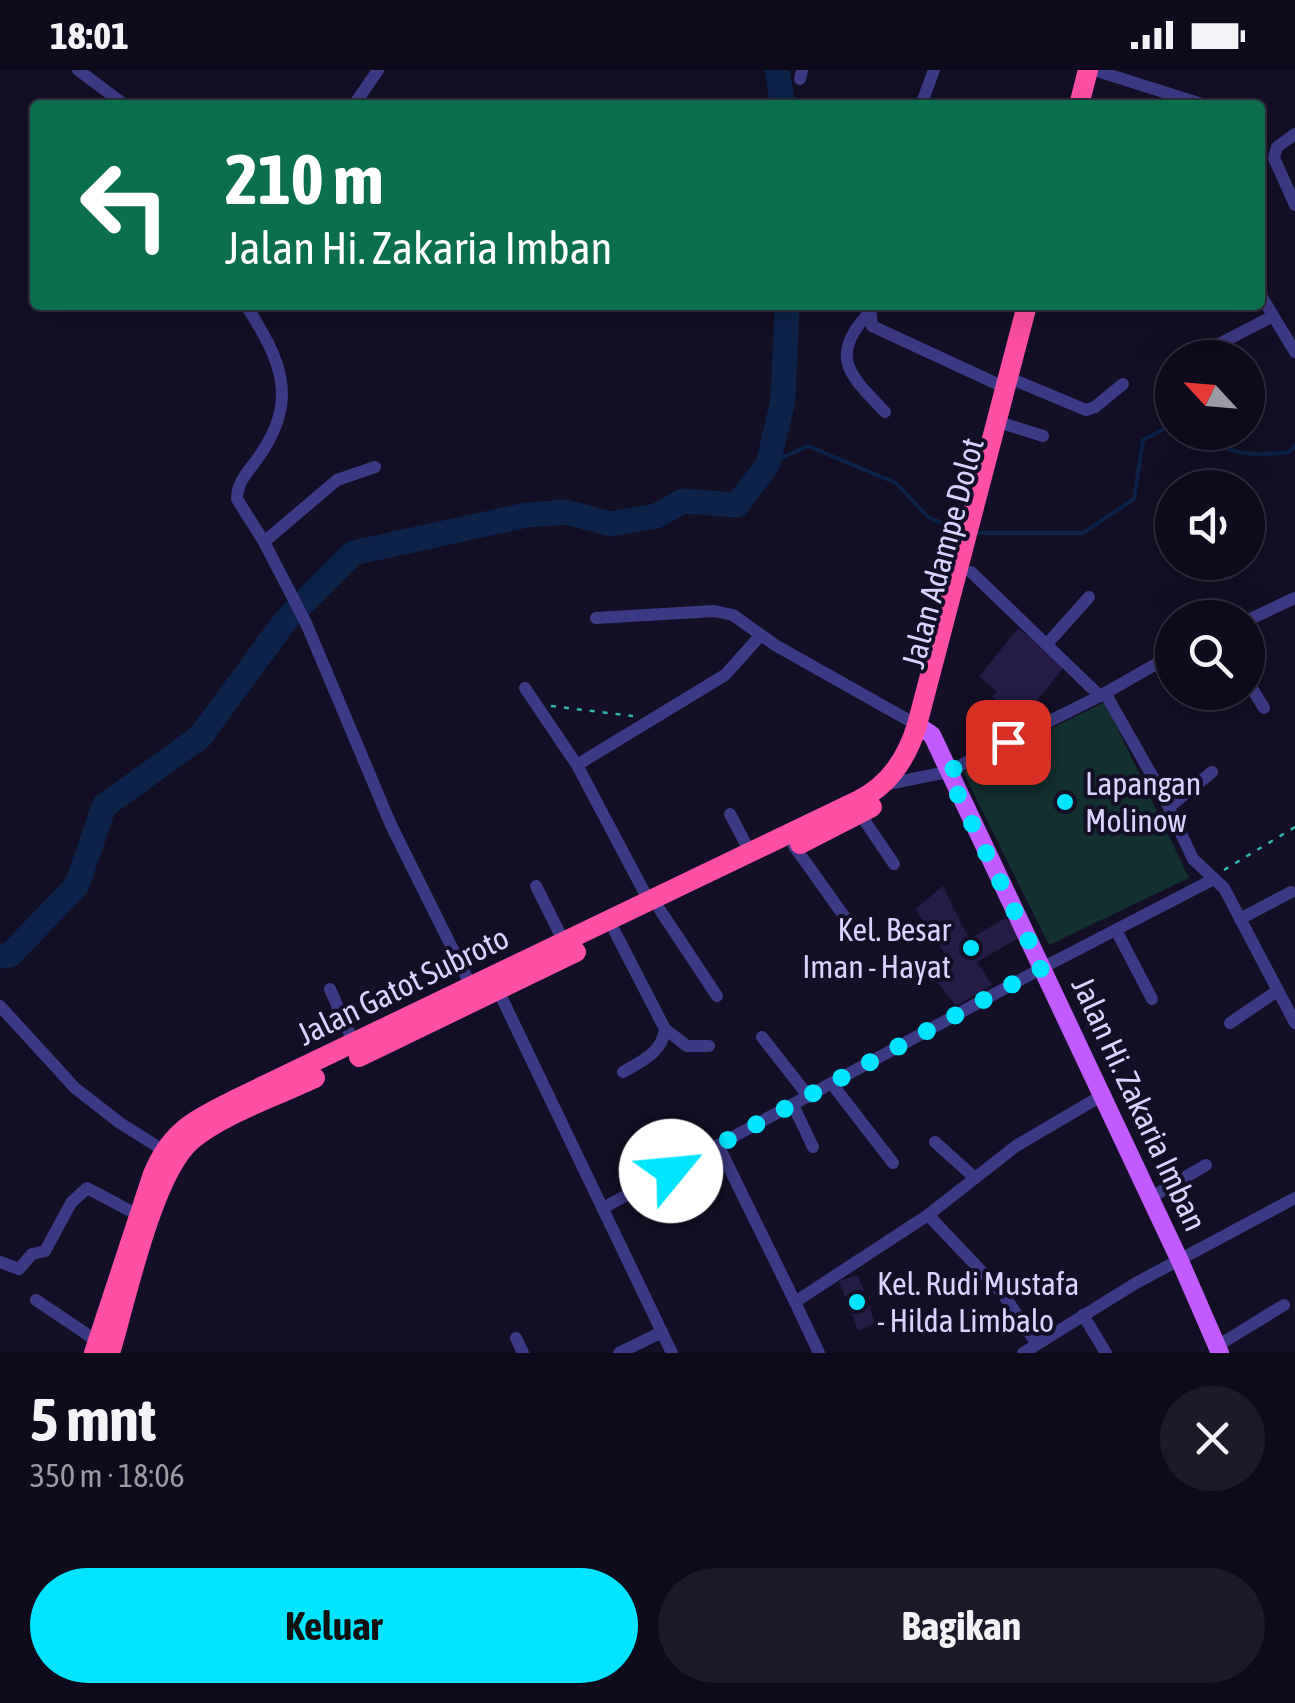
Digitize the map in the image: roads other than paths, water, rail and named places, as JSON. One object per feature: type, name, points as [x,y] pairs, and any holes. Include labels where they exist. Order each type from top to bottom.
[{"type":"highway","points":[[1081,100],[1095,70]]},
{"type":"highway","points":[[1091,100],[1095,70]]},
{"type":"highway","name":"Jalan Adampe Dolot","points":[[922,727],[978,523],[1026,310]]},
{"type":"highway","name":"Jalan Adampe Dolot","points":[[978,523],[1008,425],[1012,385],[1037,310]]},
{"type":"highway","name":"Jalan Adampe Dolot","points":[[878,797],[922,727],[971,572],[972,547]]},
{"type":"highway","name":"Jalan Gatot Subroto","points":[[100,1349],[171,1166],[194,1138],[230,1110],[471,986],[495,983],[564,942],[654,906],[804,837],[878,797]]},
{"type":"highway","name":"Jalan Gatot Subroto","points":[[100,1349],[155,1146],[183,1129],[495,983],[615,932],[750,852],[804,837]]},
{"type":"main road","name":"Jalan Hi. Zakaria Imban","points":[[922,727],[932,735],[1180,1261],[1218,1350]]},
{"type":"street","points":[[78,70],[118,100]]},
{"type":"street","points":[[357,100],[378,70]]},
{"type":"street","points":[[923,100],[934,70]]},
{"type":"street","points":[[1095,70],[1189,100]]},
{"type":"street","points":[[1292,200],[1274,158],[1277,147],[1295,134]]},
{"type":"street","points":[[1265,303],[1295,352]]},
{"type":"street","points":[[249,310],[276,359],[282,416],[237,489],[237,500],[293,596],[391,825],[471,986]]},
{"type":"street","points":[[869,310],[872,326],[1012,385],[1086,410],[1123,384]]},
{"type":"street","points":[[869,310],[851,337],[846,368],[885,412]]},
{"type":"street","points":[[1226,340],[1272,316]]},
{"type":"street","points":[[1008,425],[1043,436]]},
{"type":"street","points":[[264,542],[338,480],[375,468]]},
{"type":"street","points":[[971,572],[1102,695],[1169,807],[1193,859],[1224,888],[1295,1023]]},
{"type":"street","points":[[1047,644],[1089,596]]},
{"type":"street","points":[[1265,612],[1295,598]]},
{"type":"street","points":[[596,618],[721,612],[733,615],[760,636],[922,727]]},
{"type":"street","points":[[577,764],[725,675],[760,636]]},
{"type":"street","points":[[894,864],[878,797],[947,772],[1155,665]]},
{"type":"street","points":[[525,688],[577,764],[654,906],[716,996]]},
{"type":"street","points":[[1169,807],[1212,772]]},
{"type":"street","points":[[730,814],[750,852]]},
{"type":"street","points":[[804,837],[859,937]]},
{"type":"street","points":[[602,1208],[1042,968],[1212,880]]},
{"type":"street","points":[[536,886],[564,942]]},
{"type":"street","points":[[1240,919],[1291,892]]},
{"type":"street","points":[[1116,930],[1152,998]]},
{"type":"street","points":[[615,932],[665,1030],[687,1046],[709,1046]]},
{"type":"street","points":[[495,983],[672,1353]]},
{"type":"street","points":[[330,990],[354,1044]]},
{"type":"street","points":[[1230,1023],[1277,991]]},
{"type":"street","points":[[0,1006],[74,1088],[155,1146]]},
{"type":"street","points":[[623,1072],[658,1050],[665,1030]]},
{"type":"street","points":[[762,1037],[808,1097]]},
{"type":"street","points":[[832,1084],[893,1163]]},
{"type":"street","points":[[795,1302],[928,1216],[1025,1140],[1101,1096]]},
{"type":"street","points":[[794,1105],[813,1147]]},
{"type":"street","points":[[935,1142],[975,1178]]},
{"type":"street","points":[[718,1146],[819,1353]]},
{"type":"street","points":[[1150,1198],[1206,1165]]},
{"type":"street","points":[[0,1262],[19,1269],[32,1254],[44,1251],[72,1204],[87,1188],[138,1215]]},
{"type":"street","points":[[1024,1353],[1084,1314],[1295,1198]]},
{"type":"street","points":[[928,1216],[1003,1294],[1037,1344]]},
{"type":"street","points":[[36,1300],[100,1349]]},
{"type":"street","points":[[1218,1350],[1284,1305]]},
{"type":"street","points":[[1084,1314],[1106,1353]]},
{"type":"street","points":[[620,1353],[662,1332]]},
{"type":"street","points":[[516,1338],[523,1353]]},
{"type":"waterway","points":[[777,70],[782,100]]},
{"type":"waterway","points":[[0,956],[10,955],[77,885],[104,806],[200,737],[285,621],[353,553],[527,515],[566,512],[611,524],[656,516],[683,501],[737,505],[768,464],[783,400],[787,310]]},
{"type":"waterway","points":[[976,533],[1083,533],[1134,499],[1143,440],[1155,434]]},
{"type":"waterway","points":[[768,464],[808,446],[896,483],[928,517],[962,531]]},
{"type":"waterway","points":[[1233,450],[1261,454],[1289,452],[1295,446]]},
{"type":"place","name":"Lapangan Molinow","points":[[1065,802]]},
{"type":"place","name":"Kel. Besar Iman - Hayat","points":[[971,948]]},
{"type":"place","name":"Kel. Rudi Mustafa - Hilda Limbalo","points":[[857,1302]]}]
